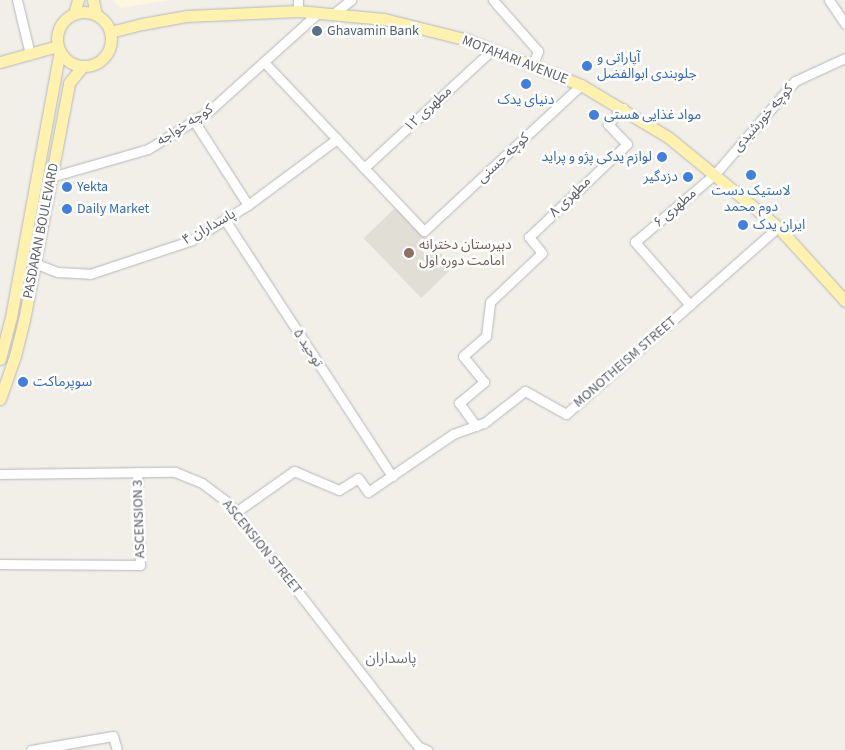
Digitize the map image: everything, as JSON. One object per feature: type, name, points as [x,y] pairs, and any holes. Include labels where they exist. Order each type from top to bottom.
[{"type":"main road","points":[[74,14],[78,0]]},
{"type":"main road","points":[[94,0],[96,15]]},
{"type":"main road","name":"MOTAHARI AVENUE","points":[[110,32],[187,16],[298,6],[318,13],[384,18],[468,40],[581,85],[623,108],[668,137],[778,227],[845,301]]},
{"type":"main road","points":[[85,12],[96,15],[105,22],[110,32],[109,49],[103,58],[94,64],[83,66],[67,60],[59,49],[57,35],[61,24],[74,14],[85,12]]},
{"type":"main road","points":[[0,62],[59,49]]},
{"type":"main road","name":"PASDARAN BOULEVARD","points":[[0,359],[3,334],[59,49]]},
{"type":"main road","name":"PASDARAN BOULEVARD","points":[[0,399],[14,356],[69,83],[83,66]]},
{"type":"street","points":[[17,0],[30,54]]},
{"type":"street","points":[[333,14],[351,0]]},
{"type":"street","points":[[492,0],[538,50],[533,65]]},
{"type":"street","points":[[829,0],[845,24]]},
{"type":"street","name":"کوچه خواجه","points":[[51,177],[148,149],[194,121],[208,112],[318,13]]},
{"type":"street","name":"مطهری ۱۲","points":[[364,168],[492,50]]},
{"type":"street","name":"کوچه خورشیدی","points":[[715,174],[795,81],[845,58]]},
{"type":"street","points":[[264,62],[364,168]]},
{"type":"street","name":"کوچه حسنی","points":[[364,168],[424,231],[581,85]]},
{"type":"street","name":"مطهری ۸","points":[[476,426],[459,403],[484,382],[463,356],[486,336],[490,302],[542,253],[529,236],[626,144],[608,124],[623,108]]},
{"type":"street","points":[[194,121],[248,205]]},
{"type":"street","name":"پاسداران ۴","points":[[34,263],[57,272],[90,274],[192,240],[248,205],[337,139]]},
{"type":"street","name":"مطهری ۶","points":[[690,305],[635,242],[715,174]]},
{"type":"street","name":"توحید ۵","points":[[225,220],[392,476]]},
{"type":"street","name":"MONOTHEISM STREET","points":[[236,512],[294,471],[340,490],[358,478],[368,492],[453,434],[484,423],[525,391],[566,414],[778,227]]},
{"type":"street","name":"ASCENSION 3","points":[[0,564],[140,565],[137,472]]},
{"type":"street","name":"ASCENSION STREET","points":[[0,474],[175,472],[215,491],[236,512],[408,734],[419,747],[427,750]]},
{"type":"street","points":[[31,750],[112,736],[117,750]]},
{"type":"shaded area","points":[[112,0],[170,0],[121,8]]},
{"type":"shaded area","name":"دبیرستان دخترانه امامت دوره اول","points":[[396,207],[454,267],[421,298],[364,238]]},
{"type":"place","name":"Ghavamin Bank","points":[[317,31]]},
{"type":"place","name":"آپاراتی و جلوبندی ابوالفضل","points":[[587,66]]},
{"type":"place","name":"دنیای یدک","points":[[526,84]]},
{"type":"place","name":"مواد غذایی هستی","points":[[594,115]]},
{"type":"place","name":"لوازم یدکی پژو و پراید","points":[[662,157]]},
{"type":"place","name":"لاستیک دست دوم محمد","points":[[751,175]]},
{"type":"place","name":"دزدگیر","points":[[688,177]]},
{"type":"place","name":"Yekta","points":[[67,187]]},
{"type":"place","name":"Daily Market","points":[[67,209]]},
{"type":"place","name":"ایران یدک","points":[[743,225]]},
{"type":"place","name":"دبیرستان دخترانه امامت دوره اول","points":[[409,253]]},
{"type":"place","name":"سوپرماکت","points":[[23,382]]},
{"type":"district","name":"پاسداران","points":[[391,659]]}]
